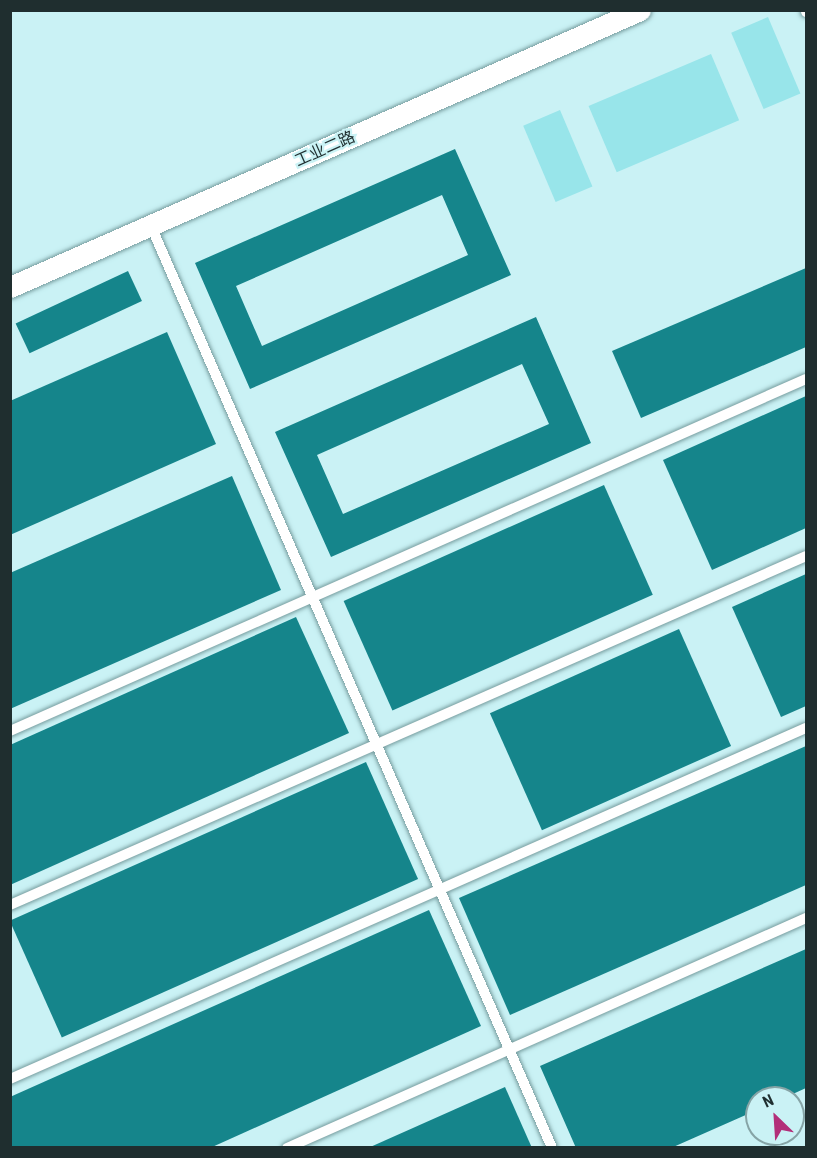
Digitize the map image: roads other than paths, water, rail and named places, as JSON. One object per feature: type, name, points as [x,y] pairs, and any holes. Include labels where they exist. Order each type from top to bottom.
[{"type":"street","name":"工业二路","points":[[10,287],[640,10]]},
{"type":"lane","points":[[151,226],[552,1148]]},
{"type":"lane","points":[[10,731],[807,379]]},
{"type":"lane","points":[[10,905],[375,743],[807,556]]},
{"type":"lane","points":[[10,1079],[807,728]]},
{"type":"lane","points":[[287,1148],[807,918]]}]
